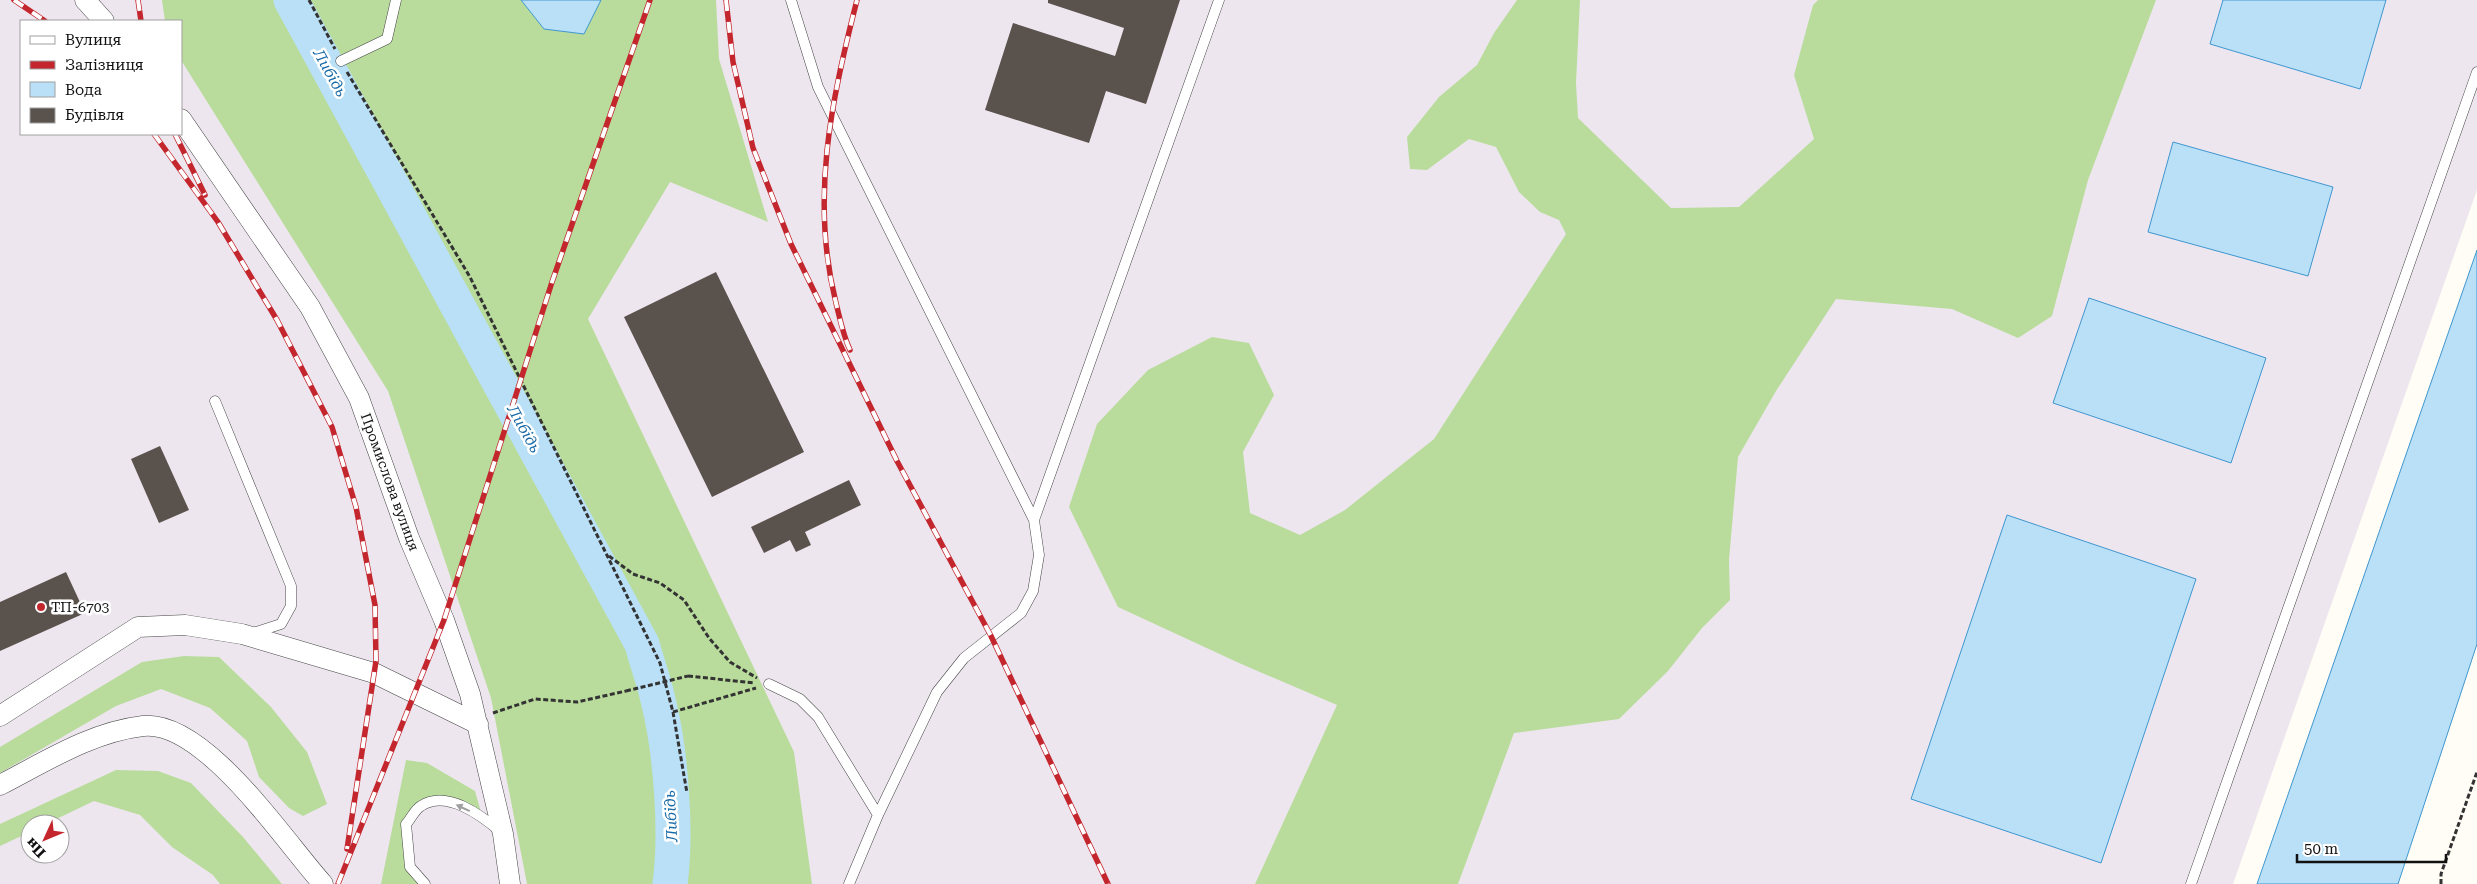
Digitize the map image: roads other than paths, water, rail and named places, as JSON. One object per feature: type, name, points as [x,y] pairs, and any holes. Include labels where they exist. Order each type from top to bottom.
[{"type":"street","points":[[85,0],[103,20]]},
{"type":"street","name":"Промислова вулиця","points":[[182,120],[310,308],[359,398],[409,538],[444,620],[478,721],[503,834],[510,884]]},
{"type":"street","points":[[0,716],[138,627],[185,625],[242,634],[374,673],[478,721]]},
{"type":"street","points":[[0,785],[98,736],[145,726],[162,728],[184,737],[209,753],[242,787],[316,877]]},
{"type":"lane","points":[[341,61],[387,39],[396,0]]},
{"type":"lane","points":[[791,0],[818,87],[1034,520],[1039,554],[1034,591],[1021,613],[964,658],[937,692],[878,815],[849,884]]},
{"type":"lane","points":[[1034,520],[1219,0]]},
{"type":"lane","points":[[2191,884],[2477,72]]},
{"type":"lane","points":[[215,401],[291,586],[291,606],[281,624],[260,632],[242,634]]},
{"type":"lane","points":[[768,684],[800,699],[818,717],[878,815]]},
{"type":"lane","points":[[425,884],[410,867],[406,824],[420,806],[449,801],[482,816],[503,834]]},
{"type":"water","points":[[521,0],[601,0],[584,34],[544,29]]},
{"type":"water","points":[[2223,0],[2386,0],[2360,89],[2210,44]]},
{"type":"water","points":[[2173,142],[2333,187],[2308,276],[2148,232]]},
{"type":"water","points":[[2477,250],[2477,644],[2398,884],[2257,884]]},
{"type":"water","points":[[2089,298],[2266,358],[2231,463],[2053,403]]},
{"type":"water","points":[[2007,515],[2196,579],[2101,863],[1911,799]]},
{"type":"waterway","name":"Либідь","points":[[291,0],[642,644],[663,720],[672,792],[673,840],[670,884]]},
{"type":"railway","points":[[14,0],[44,20]]},
{"type":"railway","points":[[138,0],[141,20]]},
{"type":"railway","points":[[338,884],[444,620],[552,282],[650,0]]},
{"type":"railway","points":[[726,0],[733,62],[753,148],[791,244],[897,461],[991,636],[1108,884]]},
{"type":"railway","points":[[850,350],[840,321],[828,264],[824,188],[832,113],[857,0]]},
{"type":"railway","points":[[155,135],[218,222],[277,320],[332,427],[356,507],[375,605],[376,661],[347,849]]},
{"type":"railway","points":[[175,135],[205,195]]},
{"type":"place","name":"ТП-6703","points":[[41,607]]}]
